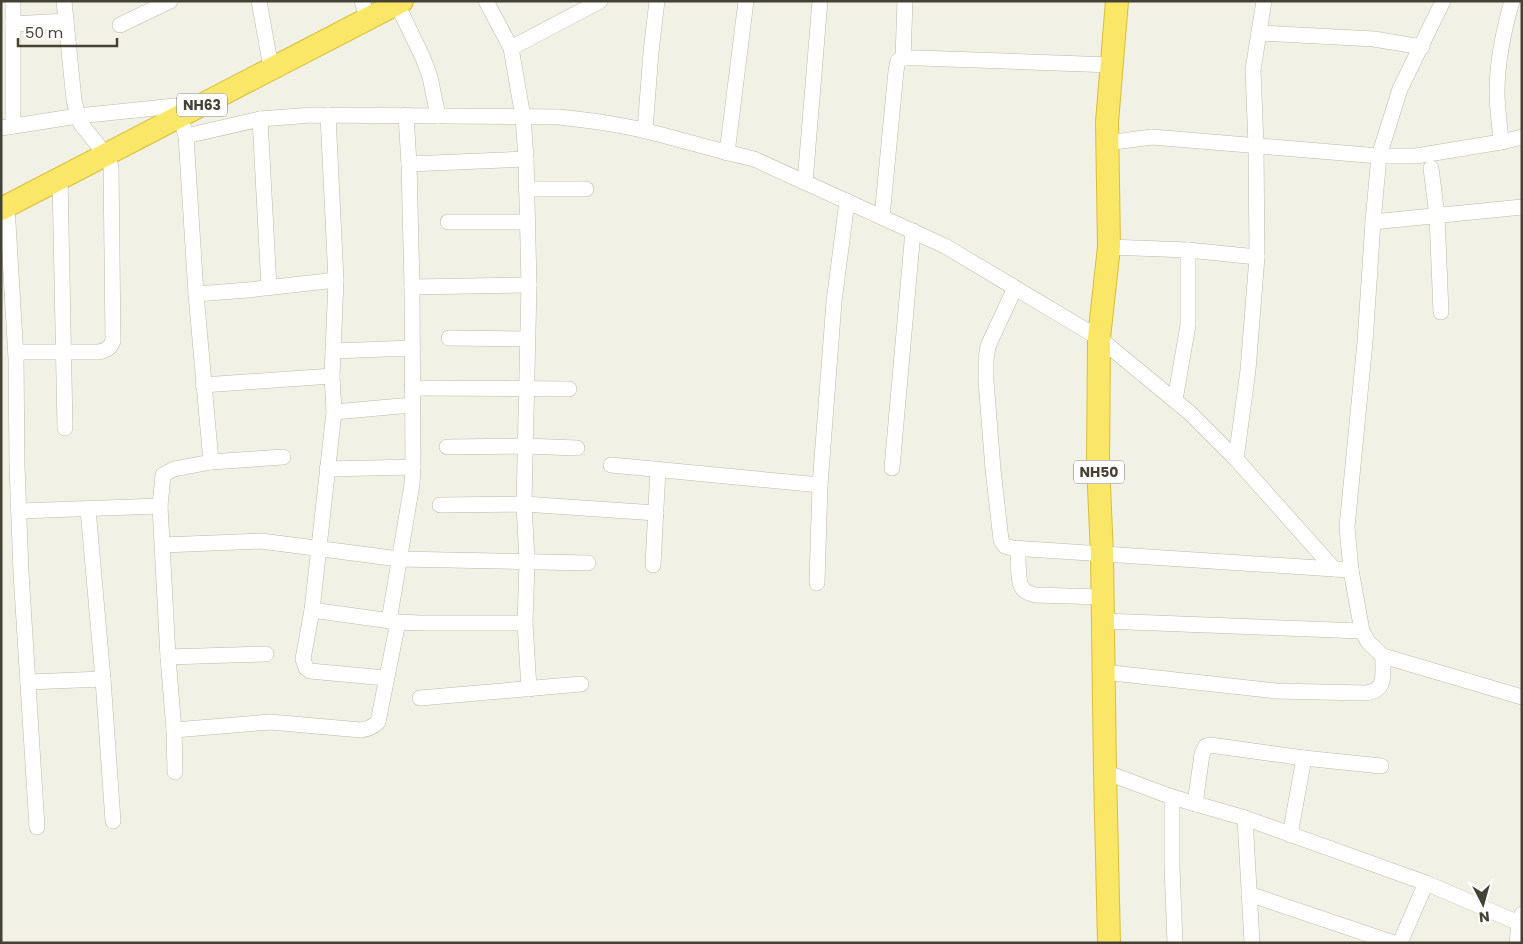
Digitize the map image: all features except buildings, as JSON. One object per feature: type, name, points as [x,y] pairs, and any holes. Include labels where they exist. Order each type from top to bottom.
[{"type":"highway","name":"NH50","points":[[1109,943],[1103,597],[1098,465],[1099,338],[1109,246],[1107,122],[1117,1]]},
{"type":"highway","name":"NH63","points":[[3,203],[101,150],[180,119],[269,62],[378,6]]},
{"type":"highway","name":"NH63","points":[[3,203],[60,178],[101,150]]},
{"type":"street","points":[[13,1],[7,127],[78,116],[180,119],[260,119],[312,115],[559,117],[645,130],[754,159],[945,246],[1099,338],[1190,413],[1236,459],[1334,569]]},
{"type":"street","points":[[16,352],[100,352],[107,350],[113,341],[111,172],[109,163],[81,124],[78,116],[74,100],[64,1]]},
{"type":"street","points":[[120,25],[149,6],[170,1]]},
{"type":"street","points":[[260,1],[269,62]]},
{"type":"street","points":[[486,1],[511,48],[523,116],[526,159],[529,285],[524,504],[526,561],[525,623],[529,689]]},
{"type":"street","points":[[511,48],[600,1]]},
{"type":"street","points":[[645,130],[657,1]]},
{"type":"street","points":[[727,153],[746,1]]},
{"type":"street","points":[[805,182],[820,1]]},
{"type":"street","points":[[903,58],[905,1]]},
{"type":"street","points":[[1236,459],[1248,370],[1257,257],[1253,70],[1264,1]]},
{"type":"street","points":[[1501,142],[1497,92],[1500,60],[1512,1]]},
{"type":"street","points":[[1441,2],[1422,47],[1400,89],[1379,156],[1365,342],[1347,527],[1351,570],[1362,631],[1368,642],[1383,656],[1522,698]]},
{"type":"street","points":[[378,6],[423,58],[430,77],[438,116]]},
{"type":"street","points":[[13,24],[66,21]]},
{"type":"street","points":[[1259,33],[1374,39],[1422,47]]},
{"type":"street","points":[[882,217],[898,61],[903,58],[1112,64]]},
{"type":"street","points":[[328,115],[336,280],[332,376],[334,412],[312,610],[303,659],[306,668],[310,671],[386,678]]},
{"type":"street","points":[[174,730],[270,722],[361,730],[369,729],[378,722],[386,678],[413,467],[410,164],[406,116]]},
{"type":"street","points":[[180,119],[211,462]]},
{"type":"street","points":[[260,119],[269,288]]},
{"type":"street","points":[[1107,143],[1152,137],[1379,156],[1416,156],[1522,137]]},
{"type":"street","points":[[410,164],[526,159]]},
{"type":"street","points":[[1431,168],[1437,216],[1441,312]]},
{"type":"street","points":[[60,178],[65,428]]},
{"type":"street","points":[[526,189],[586,190]]},
{"type":"street","points":[[817,583],[820,485],[834,302],[847,201]]},
{"type":"street","points":[[3,203],[16,352],[21,573],[37,827]]},
{"type":"street","points":[[1373,222],[1522,207]]},
{"type":"street","points":[[448,222],[527,222]]},
{"type":"street","points":[[892,468],[913,231]]},
{"type":"street","points":[[1109,246],[1188,250],[1257,257]]},
{"type":"street","points":[[1174,400],[1188,325],[1188,250]]},
{"type":"street","points":[[196,294],[336,280]]},
{"type":"street","points":[[412,287],[529,285]]},
{"type":"street","points":[[1015,288],[988,346],[986,370],[993,469],[1001,540],[1005,546],[1351,570]]},
{"type":"street","points":[[449,338],[527,339]]},
{"type":"street","points":[[333,350],[412,348]]},
{"type":"street","points":[[203,384],[332,376]]},
{"type":"street","points":[[412,388],[568,389]]},
{"type":"street","points":[[334,412],[412,405]]},
{"type":"street","points":[[447,447],[525,446],[577,448]]},
{"type":"street","points":[[175,772],[160,506],[163,474],[174,469],[211,462],[283,457]]},
{"type":"street","points":[[611,465],[820,485]]},
{"type":"street","points":[[327,469],[413,467]]},
{"type":"street","points":[[653,565],[658,469]]},
{"type":"street","points":[[440,505],[524,504],[656,513]]},
{"type":"street","points":[[19,511],[160,506]]},
{"type":"street","points":[[88,508],[104,679],[113,821]]},
{"type":"street","points":[[163,546],[261,541],[400,559],[588,563]]},
{"type":"street","points":[[1018,548],[1021,588],[1026,592],[1035,595],[1103,597]]},
{"type":"street","points":[[312,610],[393,622],[525,623]]},
{"type":"street","points":[[1103,621],[1362,631]]},
{"type":"street","points":[[168,657],[266,654]]},
{"type":"street","points":[[1103,672],[1276,691],[1365,693],[1378,690],[1382,685],[1383,656]]},
{"type":"street","points":[[28,682],[104,679]]},
{"type":"street","points":[[420,698],[581,684]]},
{"type":"street","points":[[1195,804],[1202,754],[1206,746],[1214,745],[1304,758],[1381,766]]},
{"type":"street","points":[[1290,835],[1304,758]]},
{"type":"street","points":[[1105,772],[1172,797],[1245,818],[1426,883],[1521,920],[1517,943]]},
{"type":"street","points":[[1172,797],[1172,866],[1176,943]]},
{"type":"street","points":[[1245,818],[1252,943]]},
{"type":"street","points":[[1400,943],[1426,883]]},
{"type":"street","points":[[1249,894],[1394,943]]}]
